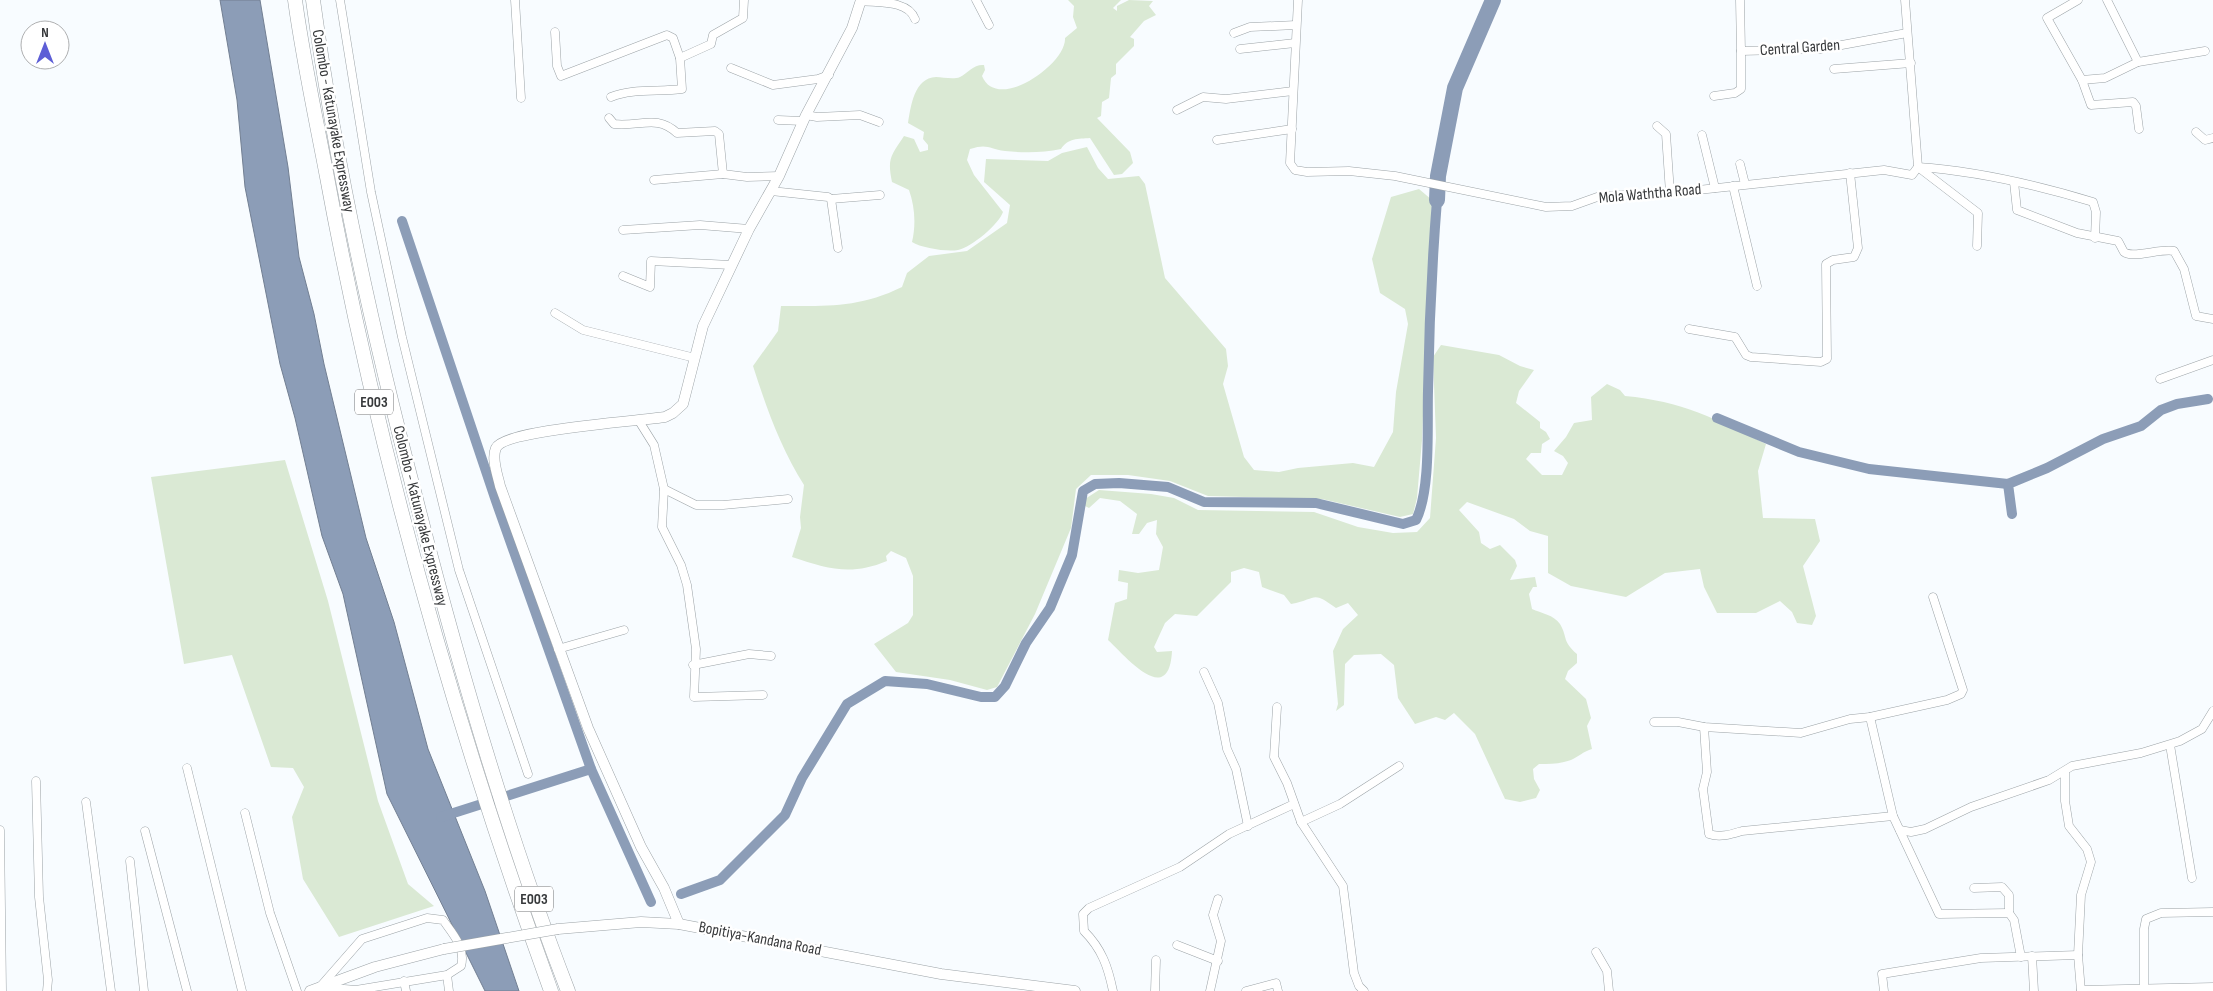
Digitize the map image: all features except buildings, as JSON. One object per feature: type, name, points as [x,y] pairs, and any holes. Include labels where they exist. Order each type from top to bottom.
[{"type":"highway","name":"Colombo - Katunayake Expressway","points":[[295,0],[343,267],[381,431],[422,588],[487,810],[550,991]]},
{"type":"highway","name":"Colombo - Katunayake Expressway","points":[[312,0],[336,150],[386,385],[447,622],[520,860],[568,991]]},
{"type":"street","points":[[340,0],[371,192],[402,337],[459,570],[528,774]]},
{"type":"street","points":[[515,0],[521,98]]},
{"type":"street","points":[[680,58],[710,44],[713,35],[743,18],[744,0]]},
{"type":"street","points":[[679,924],[664,888],[641,846],[602,761],[558,649],[500,486],[494,456],[495,449],[500,442],[520,436],[555,430],[639,421],[665,416],[679,409],[685,398],[703,326],[731,265],[779,176],[805,118],[852,28],[861,0],[900,5],[913,12],[915,19]]},
{"type":"street","points":[[976,0],[989,25]]},
{"type":"street","name":"Mola Waththa Road","points":[[1298,0],[1290,163],[1295,170],[1307,172],[1349,171],[1434,182],[1546,207],[1572,206],[1600,196],[1670,193],[1884,170],[1912,175],[1918,167]]},
{"type":"street","name":"Central Garden","points":[[1740,0],[1741,51],[1820,49],[1907,33]]},
{"type":"street","points":[[1905,0],[1918,167],[1978,213],[1976,246]]},
{"type":"street","points":[[2078,0],[2047,18],[2082,80],[2091,105],[2133,102],[2136,106],[2139,129]]},
{"type":"street","points":[[2107,0],[2138,62]]},
{"type":"street","points":[[1234,33],[1250,27],[1296,26]]},
{"type":"street","points":[[555,32],[557,66],[561,76],[667,35],[673,38],[680,58],[682,89],[655,92],[624,92],[611,97]]},
{"type":"street","points":[[1240,48],[1295,43]]},
{"type":"street","points":[[1714,96],[1736,92],[1741,88],[1741,51]]},
{"type":"street","points":[[2082,80],[2105,78],[2138,62],[2205,52]]},
{"type":"street","points":[[1834,69],[1911,63]]},
{"type":"street","points":[[730,68],[774,85],[818,79],[829,75]]},
{"type":"street","points":[[1177,110],[1203,97],[1226,99],[1293,91]]},
{"type":"street","points":[[778,120],[860,115],[879,122]]},
{"type":"street","points":[[609,118],[614,124],[625,125],[653,122],[667,124],[677,133],[715,131],[719,134],[723,174]]},
{"type":"street","points":[[1657,126],[1666,134],[1670,193]]},
{"type":"street","points":[[1218,140],[1292,129]]},
{"type":"street","points":[[2196,132],[2205,140],[2213,138]]},
{"type":"street","points":[[1702,135],[1715,188]]},
{"type":"street","points":[[1740,164],[1745,184]]},
{"type":"street","points":[[1918,167],[1937,168],[2050,189],[2092,202],[2096,212],[2095,238]]},
{"type":"street","points":[[1689,329],[1735,336],[1746,355],[1751,357],[1821,362],[1827,358],[1826,264],[1833,260],[1854,257],[1858,248],[1850,173]]},
{"type":"street","points":[[654,180],[723,174],[747,177],[779,176]]},
{"type":"street","points":[[2014,182],[2017,210],[2095,238],[2118,241],[2125,252],[2130,255],[2167,249],[2174,251],[2184,270],[2196,316],[2213,319]]},
{"type":"street","points":[[1733,186],[1757,286]]},
{"type":"street","points":[[771,191],[828,197],[831,199],[880,194]]},
{"type":"street","points":[[831,199],[838,248]]},
{"type":"street","points":[[623,230],[700,224],[749,230]]},
{"type":"street","points":[[623,276],[650,287],[651,261],[731,265]]},
{"type":"street","points":[[555,313],[583,330],[695,358]]},
{"type":"street","points":[[2160,379],[2213,360]]},
{"type":"street","points":[[639,421],[654,445],[664,489],[662,527],[681,565],[687,585],[696,649],[693,664],[694,697],[763,694]]},
{"type":"street","points":[[664,489],[696,505],[722,505],[788,499]]},
{"type":"street","points":[[1654,722],[1678,722],[1704,727],[1801,733],[1850,719],[1870,717],[1947,700],[1961,694],[1963,690],[1933,597]]},
{"type":"street","points":[[558,649],[624,630]]},
{"type":"street","points":[[693,664],[749,654],[771,656]]},
{"type":"street","points":[[1204,672],[1218,703],[1227,749],[1236,769],[1248,826]]},
{"type":"street","points":[[1277,708],[1274,757],[1288,783],[1301,822],[1343,886],[1354,974],[1359,986],[1364,991]]},
{"type":"street","points":[[1900,830],[1911,832],[1925,829],[1971,807],[2049,780],[2065,772],[2068,768],[2079,764],[2141,753],[2170,744],[2202,729],[2213,711]]},
{"type":"street","points":[[1870,717],[1893,816],[1939,914],[2009,913]]},
{"type":"street","points":[[1704,727],[1707,772],[1703,789],[1709,834],[1714,836],[1742,831],[1893,816]]},
{"type":"street","points":[[2170,744],[2192,878]]},
{"type":"street","points":[[1301,822],[1340,804],[1398,766]]},
{"type":"street","points":[[188,768],[242,991]]},
{"type":"street","points":[[2065,772],[2065,801],[2069,826],[2087,849],[2091,862],[2081,895],[2078,955],[2081,991],[2213,987]]},
{"type":"street","points":[[36,781],[39,897],[48,980],[47,991]]},
{"type":"street","points":[[86,802],[111,991]]},
{"type":"street","points":[[1113,991],[1108,966],[1096,943],[1084,931],[1083,914],[1089,908],[1180,867],[1229,834],[1294,804]]},
{"type":"street","points":[[245,813],[270,913],[296,991]]},
{"type":"street","points":[[0,830],[2,991]]},
{"type":"street","points":[[145,831],[187,991]]},
{"type":"street","points":[[130,861],[144,991]]},
{"type":"street","points":[[1974,888],[2002,887],[2009,895],[2009,913],[2014,920],[2021,957]]},
{"type":"street","points":[[1210,991],[1222,941],[1213,915],[1218,899]]},
{"type":"street","points":[[2144,990],[2144,929],[2146,919],[2162,913],[2213,912]]},
{"type":"street","points":[[427,918],[443,920],[456,938],[464,957],[461,966],[447,975],[356,990],[315,989],[362,939],[427,918]]},
{"type":"street","name":"Bopitiya-Kandana Road","points":[[315,989],[375,967],[444,949],[558,929],[641,922],[679,924],[1020,988],[1075,991]]},
{"type":"street","points":[[1177,945],[1218,961]]},
{"type":"street","points":[[1596,952],[1607,971],[1609,991]]},
{"type":"street","points":[[1884,991],[1882,974],[1981,958],[2078,955]]},
{"type":"street","points":[[2032,956],[2034,991]]},
{"type":"street","points":[[1155,991],[1156,960]]},
{"type":"street","points":[[447,975],[449,991]]},
{"type":"street","points":[[404,981],[406,991]]},
{"type":"street","points":[[1246,991],[1276,983],[1278,991]]},
{"type":"green space","points":[[1068,0],[1121,0],[1113,8],[1117,11],[1117,6],[1129,0],[1153,1],[1149,6],[1156,15],[1144,21],[1130,37],[1134,39],[1134,46],[1116,64],[1116,74],[1111,78],[1109,98],[1102,102],[1101,116],[1097,118],[1130,152],[1133,163],[1122,174],[1114,175],[1090,138],[1074,140],[1064,145],[1061,149],[1047,151],[1012,152],[985,146],[970,149],[967,160],[974,175],[1003,212],[1000,217],[991,229],[977,240],[958,250],[934,249],[912,242],[914,229],[913,203],[909,190],[892,182],[890,162],[893,153],[904,136],[914,139],[920,152],[928,150],[928,145],[923,139],[924,132],[908,123],[912,101],[918,88],[929,79],[936,77],[957,78],[980,65],[984,65],[985,70],[982,76],[990,86],[1002,89],[1015,87],[1030,81],[1055,60],[1063,49],[1065,38],[1077,28],[1073,17],[1074,6]]},
{"type":"green space","points":[[1087,147],[1098,168],[1108,179],[1139,176],[1145,184],[1165,278],[1226,349],[1228,366],[1223,384],[1244,457],[1254,470],[1279,472],[1298,468],[1353,463],[1374,467],[1393,432],[1396,392],[1408,324],[1405,309],[1380,293],[1372,259],[1391,197],[1419,189],[1432,200],[1422,440],[1417,498],[1413,514],[1400,517],[1322,499],[1208,496],[1170,481],[1128,475],[1091,475],[1076,489],[1071,528],[1035,614],[997,687],[987,690],[950,680],[896,672],[874,644],[908,623],[913,615],[913,576],[906,558],[891,551],[886,556],[887,561],[874,566],[840,569],[817,565],[792,557],[801,528],[800,517],[804,485],[788,457],[775,427],[753,366],[778,331],[781,306],[843,304],[886,294],[902,287],[907,273],[929,256],[967,251],[1007,223],[1010,205],[984,182],[986,159],[1048,161],[1062,153]]},
{"type":"green space","points":[[1441,345],[1499,355],[1520,366],[1534,370],[1519,391],[1516,403],[1540,422],[1540,428],[1546,432],[1550,439],[1542,444],[1541,453],[1531,453],[1526,459],[1542,475],[1562,475],[1568,463],[1563,456],[1554,451],[1566,437],[1574,423],[1592,420],[1591,397],[1607,384],[1620,390],[1625,396],[1664,402],[1698,412],[1766,444],[1758,471],[1763,518],[1815,519],[1820,541],[1803,566],[1816,616],[1812,625],[1797,623],[1792,612],[1780,601],[1756,613],[1717,613],[1704,587],[1700,569],[1665,573],[1626,597],[1571,586],[1548,573],[1548,536],[1530,531],[1514,519],[1467,502],[1459,510],[1479,532],[1481,543],[1490,549],[1500,545],[1515,560],[1517,566],[1510,580],[1535,577],[1537,587],[1533,587],[1529,594],[1532,609],[1551,616],[1560,624],[1567,642],[1577,654],[1577,663],[1568,671],[1565,679],[1586,699],[1591,718],[1587,726],[1592,749],[1567,761],[1555,764],[1539,764],[1533,769],[1534,779],[1540,790],[1536,798],[1520,802],[1505,799],[1475,734],[1454,713],[1445,720],[1436,717],[1415,724],[1398,698],[1394,665],[1381,654],[1354,655],[1345,664],[1344,705],[1336,711],[1338,704],[1333,651],[1343,629],[1358,615],[1348,603],[1336,608],[1322,599],[1314,597],[1291,604],[1284,595],[1262,587],[1259,572],[1244,568],[1231,572],[1231,582],[1197,616],[1175,614],[1165,623],[1154,647],[1157,652],[1172,651],[1169,668],[1163,676],[1155,677],[1146,674],[1108,640],[1115,603],[1127,599],[1128,583],[1118,581],[1119,570],[1138,573],[1159,570],[1163,547],[1156,534],[1157,520],[1147,523],[1139,534],[1132,534],[1137,514],[1120,501],[1100,498],[1089,508],[1085,506],[1085,499],[1099,490],[1151,494],[1174,498],[1198,510],[1314,512],[1358,527],[1393,533],[1417,532],[1430,518],[1436,438],[1433,357]]},
{"type":"green space","points":[[285,460],[328,601],[378,801],[408,884],[434,906],[339,937],[303,879],[292,817],[304,787],[293,768],[271,767],[232,655],[184,664],[151,477]]},
{"type":"water","points":[[220,0],[260,0],[288,167],[299,257],[366,538],[394,622],[428,749],[485,891],[519,991],[485,991],[387,794],[343,594],[322,536],[295,418],[280,364],[245,187],[237,100]]},
{"type":"waterway","points":[[1437,200],[1438,176],[1455,88],[1493,0]]},
{"type":"waterway","points":[[681,894],[720,880],[785,815],[802,778],[847,704],[885,681],[927,684],[981,697],[995,697],[1005,686],[1026,643],[1050,608],[1072,555],[1083,491],[1095,484],[1119,483],[1168,487],[1204,502],[1316,503],[1403,524],[1416,520],[1421,507],[1426,475],[1430,319],[1437,200]]},
{"type":"waterway","points":[[402,221],[496,501],[591,769],[651,902]]},
{"type":"waterway","points":[[2012,514],[2008,484],[2047,468],[2103,439],[2141,426],[2161,410],[2177,404],[2208,399]]},
{"type":"waterway","points":[[1717,418],[1799,452],[1869,469],[2008,484]]},
{"type":"waterway","points":[[441,817],[591,769]]}]
